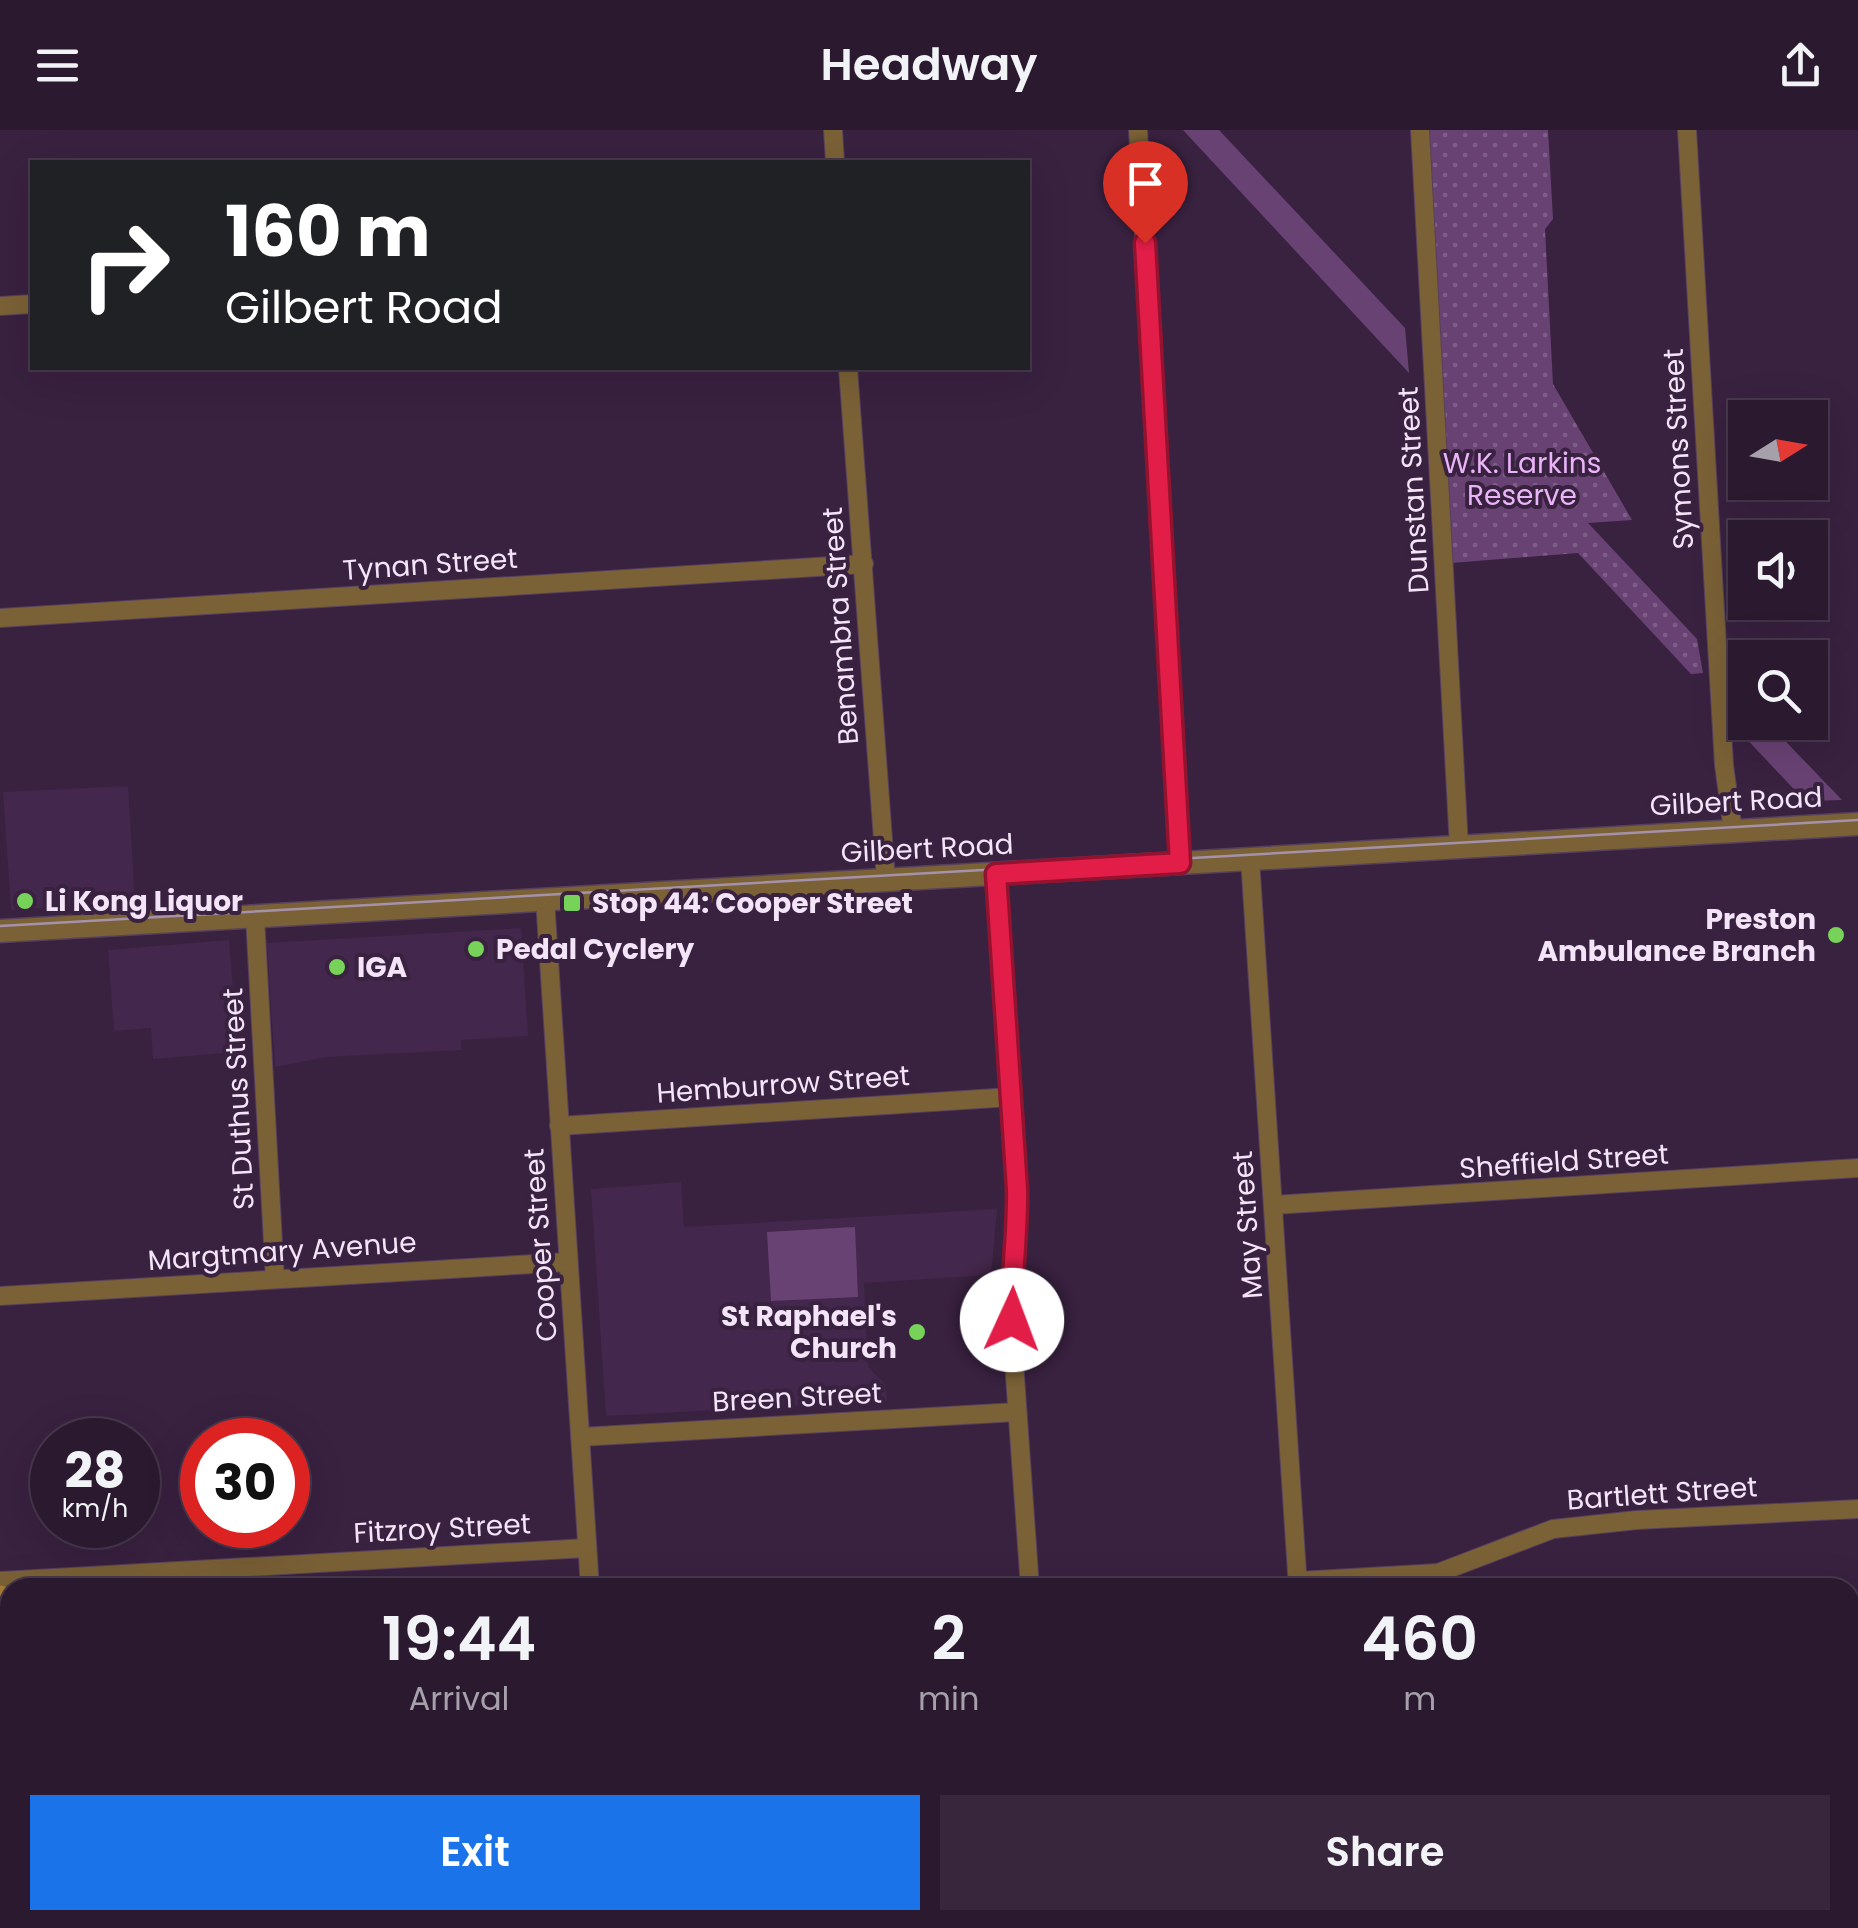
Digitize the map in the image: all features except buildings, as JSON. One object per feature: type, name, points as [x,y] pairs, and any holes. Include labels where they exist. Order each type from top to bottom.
[{"type":"street","points":[[833,130],[836,160]]},
{"type":"street","points":[[1138,130],[1180,863]]},
{"type":"street","name":"Dunstan Street","points":[[1420,130],[1458,848]]},
{"type":"street","name":"Symons Street","points":[[1687,130],[1727,831]]},
{"type":"street","points":[[0,306],[30,304]]},
{"type":"street","name":"Benambra Street","points":[[848,370],[886,880]]},
{"type":"street","name":"Tynan Street","points":[[0,618],[864,564]]},
{"type":"street","name":"Gilbert Road","points":[[2,928],[254,917],[1858,824]]},
{"type":"street","name":"May Street","points":[[1250,859],[1298,1578]]},
{"type":"street","points":[[996,874],[1017,1189],[1018,1241],[1011,1282],[1029,1578]]},
{"type":"street","name":"Cooper Street","points":[[545,899],[589,1578]]},
{"type":"street","name":"St Duthus Street","points":[[254,917],[275,1279]]},
{"type":"street","name":"Hemburrow Street","points":[[559,1126],[1011,1097]]},
{"type":"street","name":"Sheffield Street","points":[[1273,1205],[1858,1168]]},
{"type":"street","name":"Margtmary Avenue","points":[[0,1296],[568,1262]]},
{"type":"street","name":"Breen Street","points":[[580,1437],[1018,1412]]},
{"type":"street","name":"Bartlett Street","points":[[1382,1578],[1438,1574],[1553,1529],[1637,1520],[1858,1509]]},
{"type":"street","name":"Fitzroy Street","points":[[53,1578],[587,1548]]},
{"type":"shaded area","points":[[128,786],[135,903],[11,910],[3,792]]},
{"type":"shaded area","points":[[521,928],[528,1036],[461,1040],[461,1050],[326,1057],[275,1067],[267,943]]},
{"type":"shaded area","points":[[229,940],[238,1052],[153,1059],[151,1028],[114,1031],[108,950]]},
{"type":"shaded area","points":[[681,1182],[684,1227],[997,1209],[991,1275],[864,1283],[868,1367],[885,1384],[887,1401],[606,1416],[591,1189]]},
{"type":"green space","points":[[1183,130],[1219,130],[1405,328],[1409,373]]},
{"type":"green space","name":"W.K. Larkins Reserve","points":[[1428,130],[1548,130],[1553,219],[1545,229],[1553,384],[1632,520],[1588,523],[1697,639],[1703,673],[1691,674],[1578,553],[1451,563]]},
{"type":"green space","points":[[1748,740],[1784,740],[1842,800],[1805,801]]},
{"type":"green space","points":[[855,1227],[858,1297],[771,1301],[767,1232]]},
{"type":"tram line","points":[[0,926],[1858,820]]},
{"type":"place","name":"Li Kong Liquor","points":[[25,901]]},
{"type":"place","name":"Stop 44: Cooper Street","points":[[572,903]]},
{"type":"place","name":"Preston Ambulance Branch","points":[[1836,935]]},
{"type":"place","name":"Pedal Cyclery","points":[[476,949]]},
{"type":"place","name":"IGA","points":[[337,967]]},
{"type":"place","name":"St Raphael's Church","points":[[917,1332]]},
{"type":"route","points":[[1012,1320],[1017,1189],[996,874],[1180,863],[1145,243]]}]
